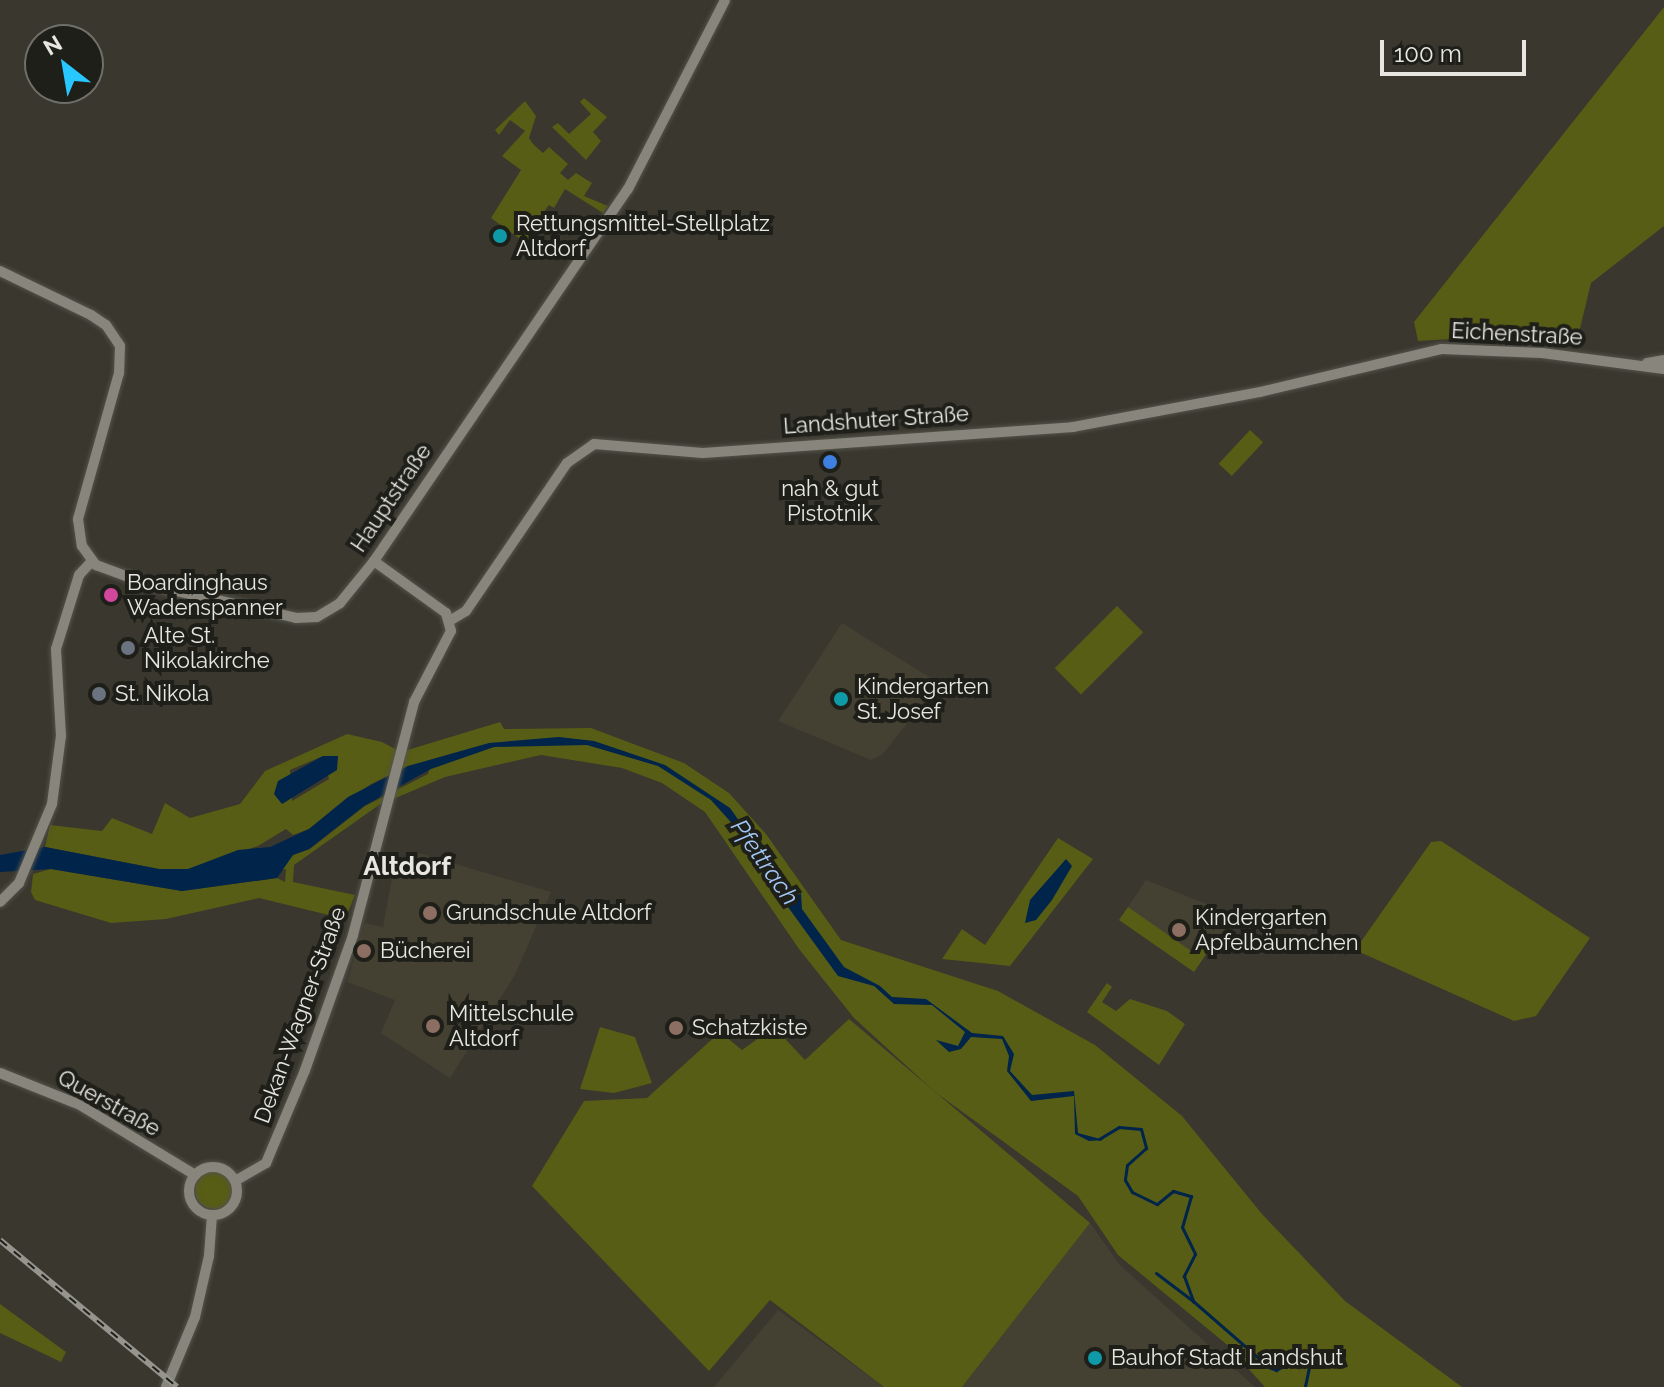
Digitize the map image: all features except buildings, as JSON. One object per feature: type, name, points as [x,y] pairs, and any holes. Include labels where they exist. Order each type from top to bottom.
[{"type":"street","name":"Hauptstraße","points":[[92,561],[120,577],[296,618],[317,617],[340,603],[374,561],[628,189],[725,0]]},
{"type":"street","points":[[0,271],[91,315],[106,325],[120,346],[119,373],[78,519],[82,546],[92,561],[79,575],[56,649],[59,776],[39,839],[19,883],[0,902]]},
{"type":"street","name":"Eichenstraße","points":[[1385,359],[1464,348],[1647,363],[1664,360]]},
{"type":"street","name":"Landshuter Straße","points":[[451,620],[466,611],[567,463],[594,444],[703,453],[1073,427],[1260,392],[1385,359]]},
{"type":"street","name":"Eichenstraße","points":[[1647,363],[1664,369]]},
{"type":"street","points":[[374,561],[451,620]]},
{"type":"street","name":"Dekan-Wagner-Straße","points":[[235,1181],[266,1163],[305,1070],[353,935],[414,702],[451,631],[451,620]]},
{"type":"street","name":"Querstraße","points":[[0,1073],[80,1105],[195,1175]]},
{"type":"street","points":[[216,1167],[235,1181],[232,1204],[212,1215],[198,1209],[190,1197],[195,1175],[216,1167]]},
{"type":"street","points":[[166,1387],[195,1317],[209,1256],[212,1215]]},
{"type":"shaded area","points":[[842,623],[939,683],[883,754],[871,760],[778,721]]},
{"type":"shaded area","points":[[415,852],[551,892],[515,975],[450,1078],[381,1033],[395,1000],[347,982],[365,923],[383,927],[393,872],[408,876]]},
{"type":"shaded area","name":"Kindergarten Apfelbäumchen","points":[[1146,880],[1227,912],[1229,922],[1194,972],[1119,920]]},
{"type":"shaded area","points":[[1090,1223],[1120,1265],[1255,1387],[962,1387]]},
{"type":"shaded area","points":[[778,1310],[884,1387],[714,1387]]},
{"type":"green space","points":[[1664,7],[1664,226],[1591,283],[1576,345],[1485,337],[1418,341],[1414,322]]},
{"type":"green space","points":[[584,98],[607,117],[593,132],[601,141],[586,160],[552,127],[558,123],[569,134],[591,114],[580,102]]},
{"type":"green space","points":[[525,101],[536,116],[529,138],[533,144],[543,153],[549,147],[568,164],[560,173],[568,180],[576,173],[592,183],[584,196],[608,206],[603,213],[565,189],[554,208],[549,205],[543,213],[528,240],[530,246],[491,218],[521,170],[502,156],[525,131],[510,120],[499,135],[495,130]]},
{"type":"green space","points":[[1250,430],[1263,442],[1232,476],[1219,464]]},
{"type":"green space","points":[[1117,606],[1143,632],[1081,694],[1055,668]]},
{"type":"green space","points":[[500,722],[504,729],[591,728],[684,763],[729,793],[766,834],[841,940],[998,991],[1095,1045],[1182,1116],[1262,1214],[1345,1301],[1462,1387],[1265,1387],[1225,1343],[1118,1255],[1078,1196],[935,1092],[854,1018],[799,949],[705,812],[662,783],[622,768],[541,755],[445,777],[379,805],[294,865],[293,882],[355,895],[345,919],[259,898],[166,919],[111,923],[35,900],[31,892],[33,874],[51,869],[182,891],[277,878],[285,882],[286,869],[281,870],[293,855],[310,849],[365,806],[428,774],[431,763],[408,766],[371,784],[309,829],[293,835],[286,829],[258,846],[188,869],[159,869],[45,847],[50,825],[102,831],[112,818],[152,834],[165,803],[190,818],[240,804],[265,771],[347,734],[382,742],[401,752]],"holes":[[[323,756],[329,779],[292,801],[290,770]]]},
{"type":"green space","points":[[1058,838],[1093,859],[1010,966],[942,959],[962,929],[985,945]]},
{"type":"green space","points":[[1441,841],[1590,938],[1536,1016],[1514,1021],[1355,950],[1431,842]]},
{"type":"green space","points":[[1128,907],[1191,951],[1200,939],[1211,947],[1194,972],[1119,920]]},
{"type":"green space","points":[[1107,983],[1112,987],[1102,1002],[1116,1011],[1130,999],[1167,1011],[1185,1024],[1159,1065],[1087,1012]]},
{"type":"green space","points":[[849,1019],[1090,1223],[962,1387],[884,1387],[770,1300],[709,1371],[532,1186],[584,1101],[647,1098],[720,1032],[742,1050],[774,1027],[805,1060]]},
{"type":"green space","points":[[600,1027],[635,1037],[652,1083],[614,1093],[580,1089]]},
{"type":"green space","points":[[214,1171],[227,1177],[233,1190],[227,1203],[214,1209],[201,1203],[195,1190],[201,1177]]},
{"type":"green space","points":[[0,1304],[66,1352],[61,1362],[0,1333]]},
{"type":"water","points":[[559,737],[594,741],[665,765],[730,808],[788,890],[796,896],[801,893],[802,909],[844,967],[880,986],[892,997],[926,999],[972,1033],[1003,1036],[1014,1054],[1010,1071],[1032,1095],[1074,1091],[1078,1133],[1104,1140],[1089,1141],[1075,1134],[1074,1096],[1031,1101],[1007,1071],[1009,1056],[1002,1039],[971,1037],[961,1049],[949,1052],[936,1040],[958,1046],[965,1032],[932,1005],[894,1004],[874,986],[838,976],[788,907],[763,858],[711,800],[658,766],[587,745],[494,747],[431,769],[364,806],[309,849],[293,855],[277,878],[182,891],[51,869],[0,872],[0,855],[45,847],[159,869],[188,869],[238,850],[270,847],[309,829],[348,797],[408,766],[489,743]]},
{"type":"water","points":[[323,756],[338,756],[337,770],[282,804],[274,794],[278,781]]},
{"type":"water","points":[[1066,859],[1072,866],[1052,900],[1036,920],[1025,923],[1030,900]]},
{"type":"waterway","name":"Pfettrach","points":[[1099,1139],[1119,1127],[1141,1129],[1146,1148],[1127,1165],[1125,1180],[1132,1192],[1157,1204],[1173,1191],[1191,1196],[1182,1227],[1195,1254],[1184,1276],[1193,1301],[1269,1367],[1276,1370],[1301,1356],[1311,1358],[1305,1387]]},
{"type":"waterway","name":"Pfettrach","points":[[1156,1273],[1193,1301]]},
{"type":"railway","points":[[0,1240],[177,1387]]},
{"type":"place","name":"Rettungsmittel-Stellplatz Altdorf","points":[[500,236]]},
{"type":"place","name":"nah & gut Pistotnik","points":[[830,462]]},
{"type":"place","name":"Boardinghaus Wadenspanner","points":[[111,595]]},
{"type":"place","name":"Alte St. Nikolakirche","points":[[128,648]]},
{"type":"place","name":"St. Nikola","points":[[99,694]]},
{"type":"place","name":"Kindergarten St. Josef","points":[[841,699]]},
{"type":"place","name":"Grundschule Altdorf","points":[[430,913]]},
{"type":"place","name":"Kindergarten Apfelbäumchen","points":[[1179,930]]},
{"type":"place","name":"Bücherei","points":[[364,951]]},
{"type":"place","name":"Mittelschule Altdorf","points":[[433,1026]]},
{"type":"place","name":"Schatzkiste","points":[[676,1028]]},
{"type":"place","name":"Bauhof Stadt Landshut","points":[[1095,1358]]},
{"type":"district","name":"Altdorf","points":[[407,867]]}]
